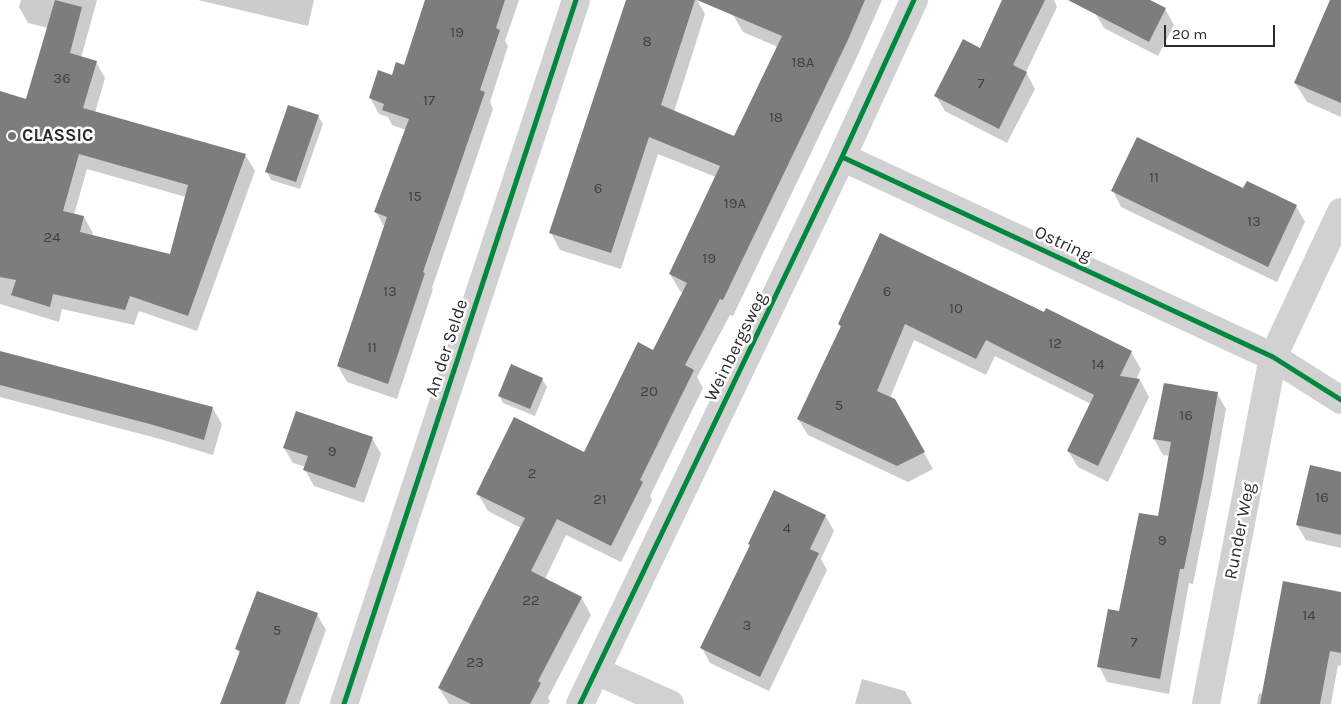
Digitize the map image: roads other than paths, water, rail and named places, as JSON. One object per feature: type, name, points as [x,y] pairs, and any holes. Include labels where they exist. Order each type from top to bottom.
[{"type":"street","name":"An der Selde","points":[[344,704],[576,0]]},
{"type":"street","name":"Weinbergsweg","points":[[580,704],[842,157],[914,0]]},
{"type":"street","name":"Ostring","points":[[842,157],[1273,357],[1341,400]]},
{"type":"street","name":"Runder Weg","points":[[1206,704],[1273,357],[1341,212]]},
{"type":"street","points":[[596,671],[670,704]]},
{"type":"place","name":"CLASSIC","points":[[12,136]]}]
